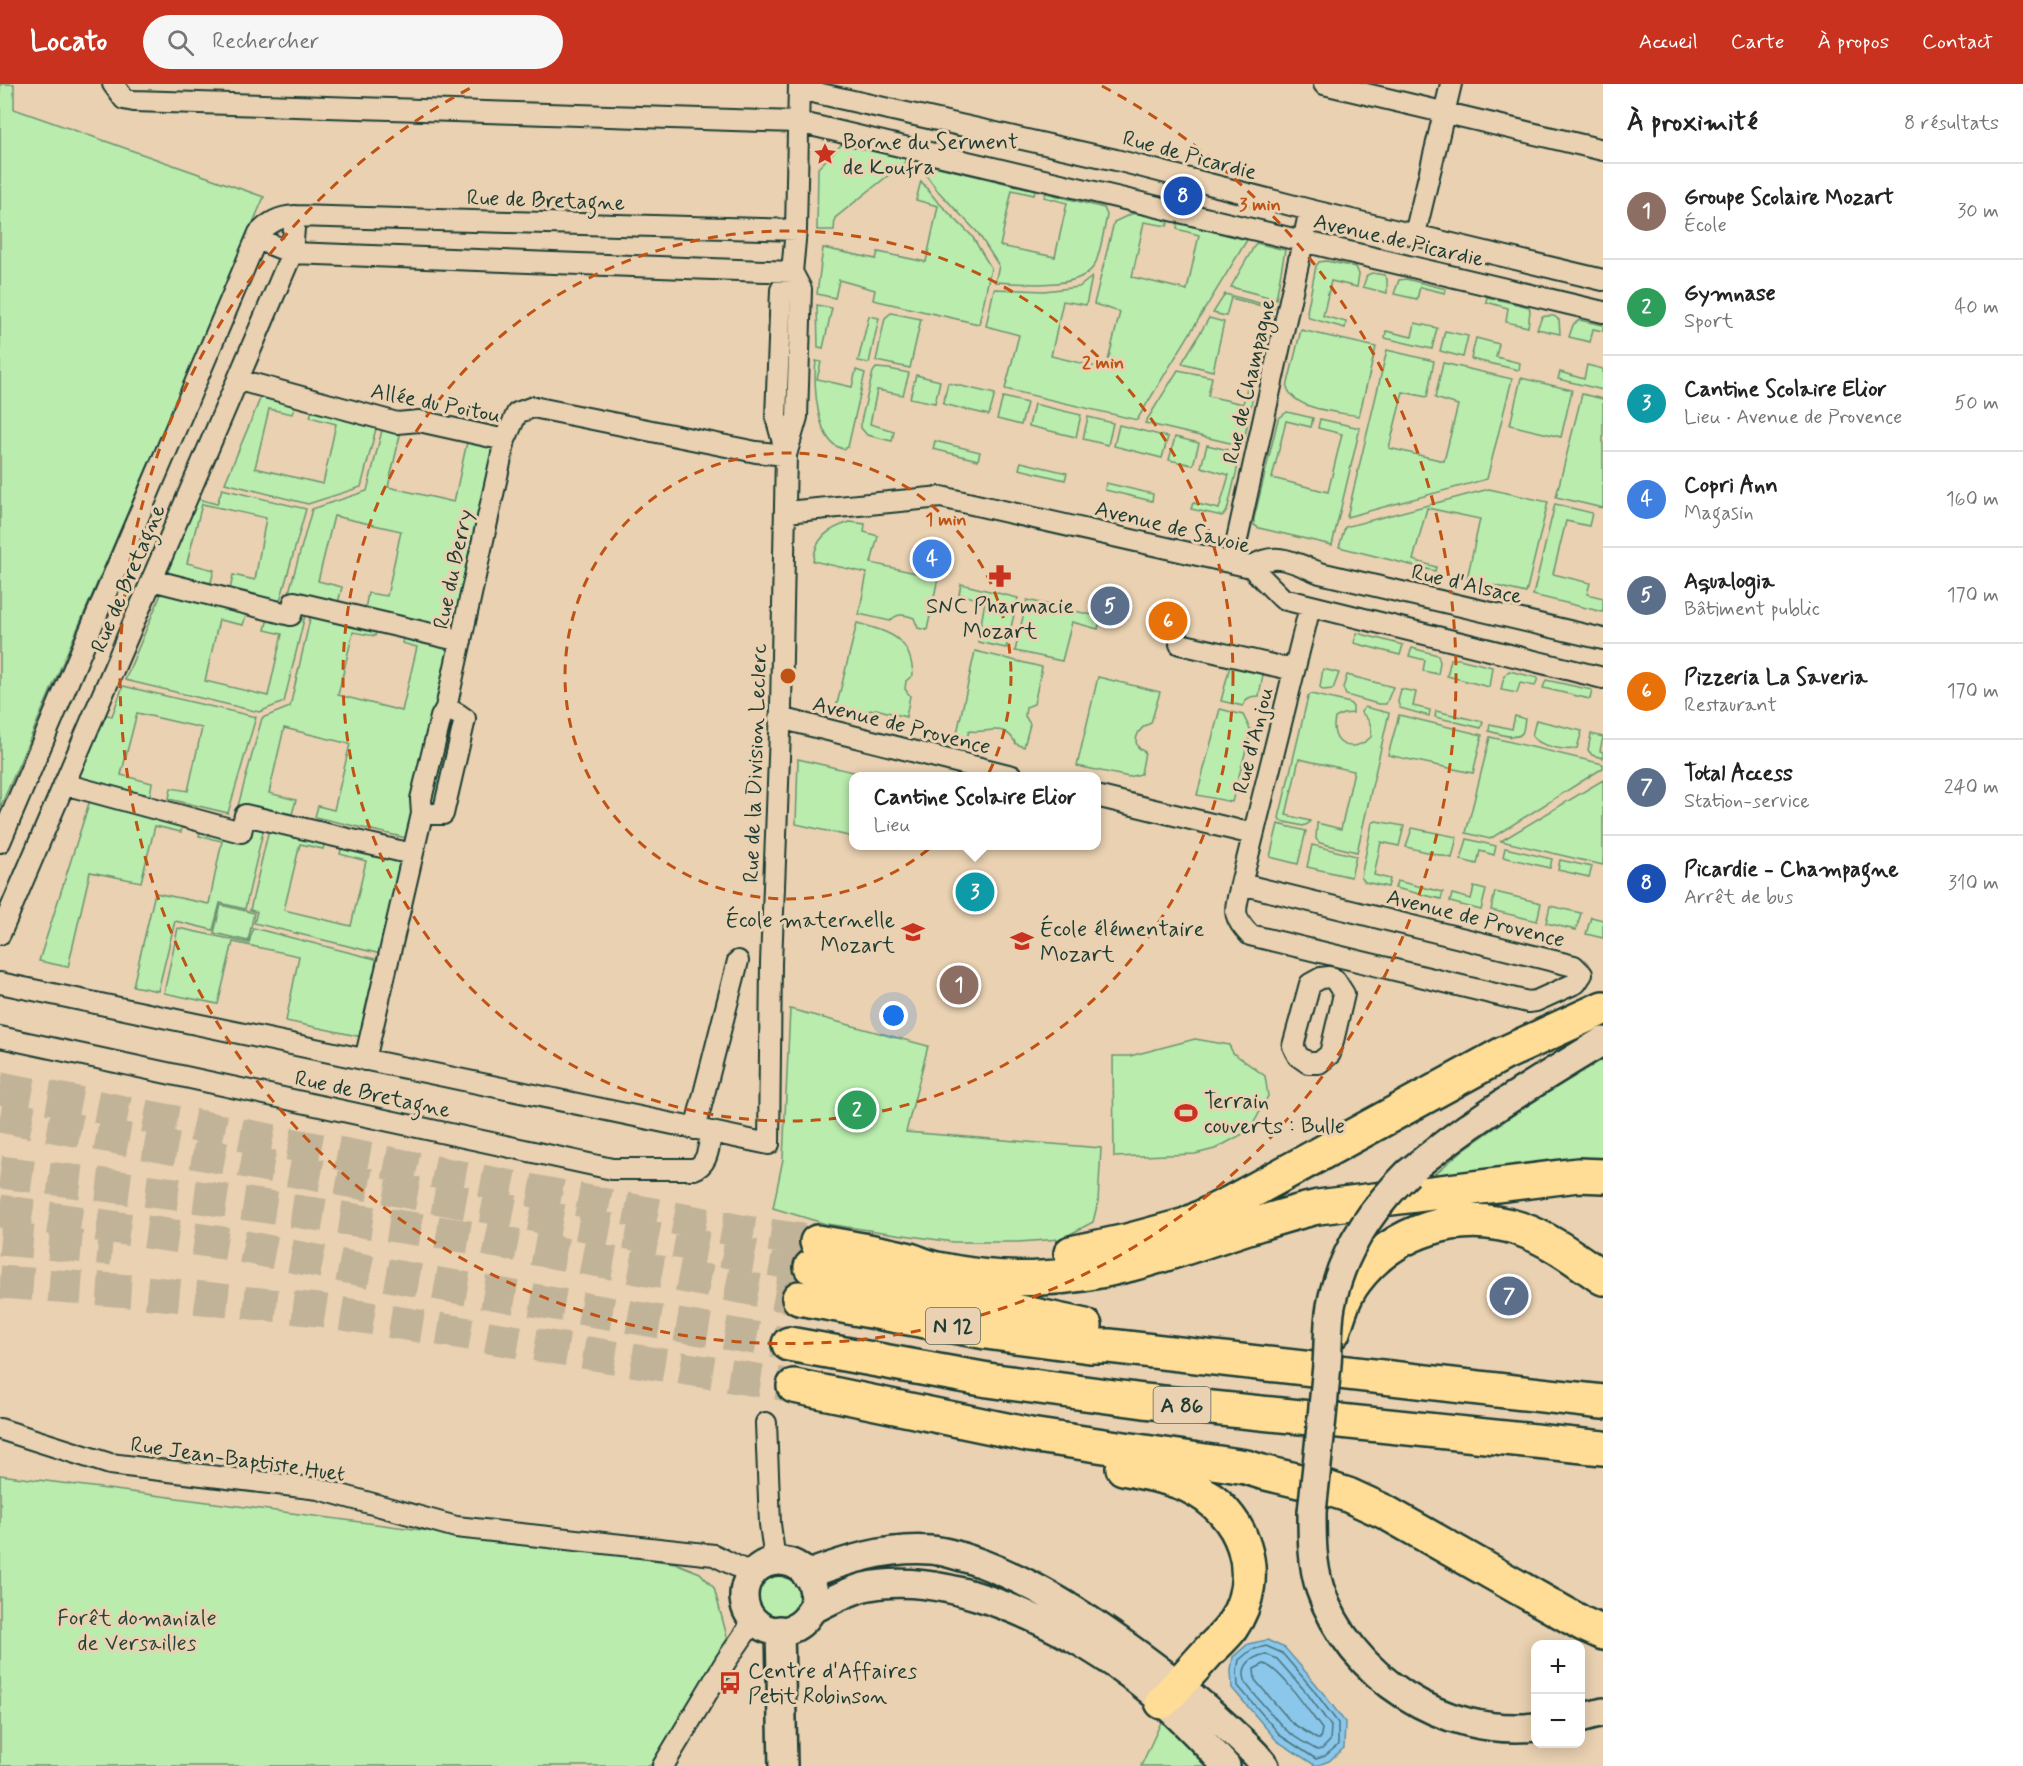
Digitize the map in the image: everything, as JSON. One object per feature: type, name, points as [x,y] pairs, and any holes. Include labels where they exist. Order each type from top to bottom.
[{"type":"highway","points":[[1109,1346],[1087,1326],[814,1254],[1008,1259],[1083,1251],[1186,1225],[1503,1054],[1603,1008]]},
{"type":"highway","points":[[904,1258],[935,1269],[1008,1278],[1071,1276],[1128,1265],[1290,1213],[1318,1207],[1567,1176],[1603,1176]]},
{"type":"highway","points":[[1330,1344],[1347,1294],[1354,1281],[1377,1258],[1405,1239],[1443,1223],[1465,1220],[1519,1229],[1539,1237],[1603,1278]]},
{"type":"highway","name":"N 12","points":[[799,1298],[986,1332],[1090,1346],[1109,1346]]},
{"type":"highway","name":"A 86","points":[[789,1344],[988,1380],[1144,1401],[1603,1448]]},
{"type":"highway","name":"A 86","points":[[1109,1346],[1603,1402]]},
{"type":"highway","points":[[794,1386],[1030,1435],[1246,1467],[1262,1473],[1320,1486],[1348,1495],[1385,1512],[1582,1624],[1603,1633]]},
{"type":"highway","points":[[1030,1435],[1038,1445],[1052,1450],[1166,1478],[1189,1486],[1210,1498],[1226,1512],[1235,1526],[1244,1545],[1248,1567],[1248,1585],[1242,1604],[1231,1628],[1171,1693]]},
{"type":"main road","points":[[1531,1728],[1521,1729],[1448,1718],[1422,1706],[1401,1693],[1367,1664],[1352,1646],[1329,1610],[1320,1588],[1311,1543],[1312,1512],[1330,1344],[1331,1309],[1342,1267],[1360,1230],[1374,1210],[1408,1173],[1438,1148],[1526,1088],[1603,1041]]},
{"type":"main road","points":[[806,1575],[856,1557],[893,1550],[932,1550],[1005,1572],[1086,1617],[1171,1693],[1222,1762]]},
{"type":"main road","points":[[810,1611],[813,1592],[806,1575],[789,1563],[763,1568],[746,1582],[744,1602],[754,1620],[766,1628],[780,1630],[796,1626],[810,1611],[864,1587],[895,1584],[928,1585],[989,1599],[1027,1614],[1073,1638],[1130,1675],[1214,1714],[1259,1757],[1265,1766]]},
{"type":"main road","points":[[780,1630],[783,1766]]},
{"type":"main road","points":[[1585,1717],[1603,1712]]},
{"type":"street","name":"Avenue de Picardie","points":[[113,84],[124,99],[134,101],[798,122],[1603,312]]},
{"type":"street","points":[[1324,84],[1603,150]]},
{"type":"street","points":[[1415,234],[1451,84]]},
{"type":"street","name":"Rue de la Division Leclerc","points":[[769,1144],[771,963],[786,455],[796,417],[801,289],[792,272],[796,230],[799,86]]},
{"type":"street","name":"Rue de Picardie","points":[[799,86],[1116,159],[1310,210],[1603,280]]},
{"type":"street","name":"Rue de Champagne","points":[[1232,562],[1310,210]]},
{"type":"street","name":"Rue de Bretagne","points":[[0,842],[257,239],[268,224],[282,217],[295,216],[796,230]]},
{"type":"street","name":"Rue de Bretagne","points":[[2,924],[239,380],[291,253],[295,216]]},
{"type":"street","points":[[257,239],[291,253],[792,272]]},
{"type":"street","name":"Allée du Poitou","points":[[239,380],[398,423],[419,421],[505,440],[517,413],[533,407],[756,452],[786,455]]},
{"type":"street","name":"Rue du Berry","points":[[365,1060],[422,814],[421,799],[441,717],[446,708],[505,440]]},
{"type":"street","name":"Avenue de Savoie","points":[[786,512],[941,497],[1251,567],[1283,599],[1603,678]]},
{"type":"street","name":"Rue d'Alsace","points":[[1251,567],[1262,560],[1272,558],[1291,561],[1320,573],[1603,639]]},
{"type":"street","name":"Rue d'Alsace","points":[[1269,585],[1285,573],[1320,573]]},
{"type":"street","points":[[152,580],[291,615],[294,602],[461,640]]},
{"type":"street","name":"Rue d'Anjou","points":[[1241,884],[1310,607]]},
{"type":"street","points":[[1180,644],[1294,670]]},
{"type":"street","name":"Avenue de Provence","points":[[780,718],[992,772]]},
{"type":"street","points":[[64,784],[241,832],[245,815],[412,854]]},
{"type":"street","points":[[1101,797],[1253,834]]},
{"type":"street","name":"Avenue de Provence","points":[[1241,884],[1574,966],[1582,974],[1576,983],[1536,1001],[1528,1002],[1250,934],[1238,922],[1235,913],[1241,884]]},
{"type":"street","points":[[1329,977],[1334,955]]},
{"type":"street","points":[[703,1131],[738,961]]},
{"type":"street","name":"Rue de Bretagne","points":[[0,983],[769,1144]]},
{"type":"street","name":"Rue de Bretagne","points":[[0,1037],[612,1169],[694,1169],[701,1167],[705,1161],[703,1131]]},
{"type":"street","points":[[763,1568],[770,1524],[766,1423]]},
{"type":"street","name":"Rue Jean-Baptiste Huet","points":[[0,1429],[110,1464],[319,1489],[456,1527],[714,1555],[763,1568]]},
{"type":"street","points":[[663,1766],[726,1661],[754,1620]]},
{"type":"green space","points":[[0,84],[14,84],[14,109],[264,197],[0,808]]},
{"type":"green space","points":[[842,144],[910,158],[835,218],[834,230],[817,230],[818,168]]},
{"type":"green space","points":[[926,164],[1035,190],[1034,195],[1012,190],[1000,246],[1055,257],[1067,203],[1044,197],[1046,193],[1104,208],[1107,215],[1094,266],[1086,274],[1062,282],[1034,284],[995,282],[999,266],[978,233],[937,190],[924,172]]},
{"type":"green space","points":[[921,181],[936,200],[972,236],[991,268],[979,324],[873,300],[875,290],[839,280],[835,298],[817,294],[823,248],[876,259],[878,252],[926,262],[938,206],[916,200]]},
{"type":"green space","points":[[1141,213],[1169,221],[1167,226],[1144,222],[1132,277],[1187,290],[1199,235],[1177,229],[1178,223],[1247,240],[1137,420],[1005,389],[1019,335],[986,326],[994,289],[1044,291],[1079,287],[1092,277],[1086,305],[1063,301],[1051,356],[1106,369],[1120,312],[1094,304],[1114,222],[1131,214]]},
{"type":"green space","points":[[1256,243],[1285,250],[1276,299],[1231,287]]},
{"type":"green space","points":[[1326,261],[1356,267],[1359,274],[1357,287],[1331,281],[1323,316],[1346,322],[1345,328],[1309,318],[1307,312],[1316,266],[1319,262]]},
{"type":"green space","points":[[1372,273],[1384,275],[1387,279],[1387,293],[1363,287],[1367,275]]},
{"type":"green space","points":[[1406,279],[1446,289],[1445,293],[1420,287],[1417,299],[1394,294],[1399,280]]},
{"type":"green space","points":[[1225,294],[1274,307],[1270,325],[1263,323],[1266,307],[1231,298],[1226,316],[1213,313]]},
{"type":"green space","points":[[1487,297],[1529,307],[1528,327],[1506,322],[1508,308],[1486,302]]},
{"type":"green space","points":[[817,305],[832,308],[823,348],[818,347]]},
{"type":"green space","points":[[891,313],[921,319],[910,368],[876,361],[885,318]]},
{"type":"green space","points":[[869,316],[879,318],[869,363],[858,361]]},
{"type":"green space","points":[[1554,316],[1559,320],[1560,334],[1537,329],[1542,317]]},
{"type":"green space","points":[[1209,318],[1224,322],[1213,371],[1182,363]]},
{"type":"green space","points":[[1579,320],[1603,325],[1603,331],[1593,329],[1590,342],[1569,337],[1573,325]]},
{"type":"green space","points":[[1415,323],[1437,328],[1432,349],[1385,338],[1386,331],[1412,337]]},
{"type":"green space","points":[[1301,330],[1376,347],[1359,416],[1317,409],[1298,401],[1291,395],[1287,387]]},
{"type":"green space","points":[[1445,331],[1468,336],[1463,357],[1440,351]]},
{"type":"green space","points":[[1476,338],[1499,344],[1496,357],[1520,363],[1519,370],[1471,359]]},
{"type":"green space","points":[[1387,350],[1434,361],[1427,397],[1403,392],[1389,448],[1444,461],[1458,405],[1435,398],[1443,363],[1512,379],[1487,479],[1347,517]]},
{"type":"green space","points":[[816,361],[821,362],[817,379],[852,387],[856,370],[865,373],[848,447],[844,449],[835,445],[827,437],[822,425],[816,397]]},
{"type":"green space","points":[[1587,365],[1603,369],[1603,390],[1558,379],[1560,372],[1584,379]]},
{"type":"green space","points":[[876,368],[909,373],[903,395],[877,390],[870,424],[894,431],[892,441],[867,435],[861,428],[873,372]]},
{"type":"green space","points":[[1178,370],[1212,377],[1208,396],[1243,404],[1247,388],[1254,390],[1243,446],[1145,423]]},
{"type":"green space","points":[[916,375],[940,381],[935,403],[910,398]]},
{"type":"green space","points":[[1521,378],[1572,390],[1561,437],[1510,425]]},
{"type":"green space","points":[[948,383],[995,394],[989,415],[943,404]]},
{"type":"green space","points":[[263,392],[297,400],[292,414],[269,409],[255,468],[323,484],[336,424],[310,417],[314,404],[378,421],[361,487],[308,504],[225,483]]},
{"type":"green space","points":[[1582,394],[1603,399],[1603,508],[1556,497]]},
{"type":"green space","points":[[1003,397],[1027,403],[1021,425],[997,419]]},
{"type":"green space","points":[[1034,404],[1081,415],[1076,437],[1029,426]]},
{"type":"green space","points":[[1287,412],[1313,418],[1311,427],[1286,421],[1272,478],[1328,492],[1342,434],[1318,428],[1320,419],[1360,428],[1332,545],[1254,525],[1278,419]]},
{"type":"green space","points":[[1088,417],[1113,423],[1108,445],[1083,439]]},
{"type":"green space","points":[[384,422],[402,427],[388,487],[454,502],[467,442],[445,437],[501,442],[459,632],[365,609],[368,593],[387,596],[401,531],[334,516],[318,581],[342,587],[338,603],[289,592],[312,509],[367,491]]},
{"type":"green space","points":[[1119,425],[1168,437],[1162,458],[1114,446]]},
{"type":"green space","points":[[1175,437],[1199,443],[1193,465],[1169,460]]},
{"type":"green space","points":[[935,441],[980,452],[978,460],[933,449]]},
{"type":"green space","points":[[1207,445],[1232,451],[1239,456],[1227,511],[1222,516],[1191,509],[1193,503],[1219,509],[1229,475],[1201,467]]},
{"type":"green space","points":[[1021,462],[1067,473],[1065,480],[1019,469]]},
{"type":"green space","points":[[1106,483],[1153,494],[1152,501],[1105,490]]},
{"type":"green space","points":[[222,489],[306,509],[280,601],[230,590],[233,575],[255,580],[266,518],[202,504],[187,563],[214,570],[210,586],[162,574],[194,498],[217,504]]},
{"type":"green space","points":[[1489,489],[1548,502],[1526,593],[1467,579],[1480,519],[1427,508],[1413,560],[1436,567],[1435,571],[1339,547],[1345,527]]},
{"type":"green space","points":[[1555,504],[1592,513],[1589,526],[1566,521],[1553,574],[1590,583],[1587,594],[1603,598],[1603,612],[1533,595]]},
{"type":"green space","points":[[850,522],[865,524],[864,532],[878,536],[871,563],[938,578],[927,630],[918,628],[914,618],[907,616],[898,615],[890,621],[859,614],[867,573],[813,561],[817,546],[824,535]]},
{"type":"green space","points":[[961,584],[1018,598],[1006,648],[978,642],[985,601],[959,594]]},
{"type":"green space","points":[[164,587],[248,608],[243,625],[219,620],[205,681],[268,696],[282,634],[265,630],[269,614],[307,607],[284,702],[259,712],[125,680]]},
{"type":"green space","points":[[1027,600],[1101,617],[1098,629],[1072,622],[1062,661],[1015,651]]},
{"type":"green space","points":[[312,610],[378,625],[375,636],[353,632],[338,695],[402,711],[417,647],[402,643],[405,631],[455,643],[411,839],[315,817],[318,806],[334,810],[350,744],[284,728],[269,793],[296,800],[292,814],[246,804],[240,819],[235,817],[262,718],[290,707]]},
{"type":"green space","points":[[857,623],[888,633],[903,644],[908,652],[913,675],[906,681],[905,689],[910,696],[906,717],[876,709],[860,713],[836,708]]},
{"type":"green space","points":[[1357,633],[1403,645],[1400,655],[1354,643]]},
{"type":"green space","points":[[1412,648],[1438,655],[1440,662],[1438,674],[1423,671],[1425,660],[1409,656]]},
{"type":"green space","points":[[975,651],[1042,667],[1034,704],[1026,707],[1025,716],[1030,724],[1024,747],[1016,744],[1007,733],[996,730],[969,731],[966,741],[956,738]]},
{"type":"green space","points":[[1451,659],[1492,667],[1489,687],[1447,676]]},
{"type":"green space","points":[[1231,662],[1264,669],[1259,696],[1249,698],[1243,706],[1221,701]]},
{"type":"green space","points":[[1323,669],[1339,673],[1333,689],[1323,690],[1320,687]]},
{"type":"green space","points":[[1509,671],[1538,678],[1535,686],[1520,683],[1517,693],[1501,690],[1504,676]]},
{"type":"green space","points":[[1347,675],[1393,687],[1386,704],[1346,695],[1343,688]]},
{"type":"green space","points":[[1098,677],[1160,692],[1151,723],[1142,729],[1136,741],[1140,749],[1145,752],[1141,774],[1129,777],[1077,766]]},
{"type":"green space","points":[[1546,680],[1592,690],[1590,699],[1543,688]]},
{"type":"green space","points":[[123,686],[256,717],[228,813],[169,799],[171,788],[188,791],[202,728],[137,713],[121,775],[152,783],[150,795],[75,779],[102,714],[112,716]]},
{"type":"green space","points":[[1401,689],[1416,692],[1413,706],[1430,710],[1429,716],[1400,708],[1398,702]]},
{"type":"green space","points":[[1311,694],[1350,703],[1353,707],[1353,713],[1335,718],[1334,727],[1339,741],[1350,746],[1364,742],[1371,737],[1370,723],[1361,712],[1365,707],[1389,713],[1357,852],[1320,843],[1316,839],[1317,823],[1341,829],[1354,771],[1299,759],[1286,815],[1310,821],[1303,826],[1281,821],[1279,818],[1308,697]]},
{"type":"green space","points":[[1220,709],[1243,715],[1251,731],[1232,802],[1197,795]]},
{"type":"green space","points":[[1436,711],[1483,722],[1481,728],[1435,717]]},
{"type":"green space","points":[[1399,715],[1482,735],[1473,773],[1388,755]]},
{"type":"green space","points":[[1515,716],[1525,719],[1523,732],[1519,735],[1506,736],[1489,731],[1490,724],[1512,729]]},
{"type":"green space","points":[[444,718],[459,721],[442,804],[426,801]]},
{"type":"green space","points":[[1536,720],[1582,731],[1577,748],[1553,747],[1535,740],[1532,736]]},
{"type":"green space","points":[[1591,734],[1603,737],[1600,751],[1603,752],[1603,758],[1592,755],[1588,750]]},
{"type":"green space","points":[[1490,737],[1603,764],[1603,768],[1490,839],[1466,833]]},
{"type":"green space","points":[[798,759],[853,772],[849,772],[849,836],[796,824]]},
{"type":"green space","points":[[1603,780],[1603,865],[1501,841]]},
{"type":"green space","points":[[91,797],[183,822],[181,832],[155,826],[141,882],[90,872],[68,967],[39,961]]},
{"type":"green space","points":[[249,819],[265,823],[245,909],[220,903],[213,930],[175,921],[158,991],[133,986],[155,893],[209,904],[222,841],[199,836],[202,826]]},
{"type":"green space","points":[[1376,821],[1404,826],[1399,846],[1381,842],[1374,875],[1390,879],[1388,887],[1365,882],[1361,877],[1372,823]]},
{"type":"green space","points":[[1278,824],[1306,831],[1298,864],[1270,857]]},
{"type":"green space","points":[[270,825],[326,838],[323,849],[300,844],[284,910],[351,926],[366,861],[340,854],[343,842],[406,857],[385,955],[254,923],[257,912],[250,910]]},
{"type":"green space","points":[[1412,828],[1457,837],[1452,858],[1406,847]]},
{"type":"green space","points":[[1467,839],[1496,846],[1494,855],[1480,851],[1477,864],[1461,860]]},
{"type":"green space","points":[[1312,845],[1356,856],[1351,877],[1307,867]]},
{"type":"green space","points":[[1505,848],[1552,859],[1550,868],[1503,857]]},
{"type":"green space","points":[[1560,860],[1592,867],[1589,877],[1558,870]]},
{"type":"green space","points":[[1397,881],[1443,892],[1441,899],[1395,888]]},
{"type":"green space","points":[[1474,887],[1486,890],[1481,910],[1450,902],[1452,894],[1471,899]]},
{"type":"green space","points":[[1495,892],[1541,903],[1537,921],[1491,910]]},
{"type":"green space","points":[[221,905],[254,913],[248,941],[214,933]]},
{"type":"green space","points":[[1550,906],[1581,913],[1576,930],[1546,923]]},
{"type":"green space","points":[[1591,917],[1603,920],[1603,938],[1586,934]]},
{"type":"green space","points":[[178,928],[249,943],[253,928],[383,961],[367,1038],[286,1021],[299,956],[233,942],[218,1004],[164,993]]},
{"type":"green space","points":[[790,1009],[928,1046],[906,1132],[1101,1148],[1098,1202],[1093,1222],[1061,1239],[1018,1242],[953,1242],[826,1224],[773,1208],[783,1159]]},
{"type":"green space","name":"Terrain couverts : Bulle","points":[[1195,1039],[1229,1045],[1233,1053],[1265,1076],[1268,1096],[1250,1130],[1215,1149],[1195,1154],[1114,1157],[1113,1056],[1130,1056]]},
{"type":"green space","points":[[1603,1053],[1603,1163],[1429,1179],[1463,1150]]},
{"type":"green space","name":"Forêt domaniale de Versailles","points":[[0,1475],[675,1563],[700,1573],[714,1588],[728,1640],[650,1766],[0,1766]]},
{"type":"green space","points":[[773,1570],[783,1570],[796,1577],[803,1590],[803,1600],[796,1613],[783,1620],[773,1620],[764,1616],[757,1609],[753,1600],[753,1590],[757,1581],[764,1574]]},
{"type":"green space","points":[[1163,1718],[1206,1766],[1141,1766]]},
{"type":"water","points":[[1267,1640],[1285,1648],[1345,1722],[1344,1748],[1329,1761],[1316,1766],[1277,1741],[1232,1688],[1233,1657],[1248,1644]]},
{"type":"tunnel","points":[[0,1088],[746,1232],[817,1242]]},
{"type":"tunnel","points":[[0,1116],[811,1267]]},
{"type":"tunnel","points":[[0,1172],[207,1198],[483,1239],[799,1298]]},
{"type":"tunnel","points":[[0,1211],[230,1244],[404,1278],[789,1344]]},
{"type":"tunnel","points":[[0,1239],[112,1249]]},
{"type":"tunnel","points":[[0,1282],[144,1292],[319,1310],[794,1386]]},
{"type":"place","name":"Borne du Serment de Koufra","points":[[825,154]]},
{"type":"place","name":"Picardie - Champagne","points":[[1183,196]]},
{"type":"place","name":"Copri Ann","points":[[932,559]]},
{"type":"place","name":"SNC Pharmacie Mozart","points":[[1000,576]]},
{"type":"place","name":"Aqualogia","points":[[1110,606]]},
{"type":"place","name":"Pizzeria La Saveria","points":[[1168,621]]},
{"type":"place","name":"Cantine Scolaire Elior","points":[[975,892]]},
{"type":"place","name":"École maternelle Mozart","points":[[913,932]]},
{"type":"place","name":"École élémentaire Mozart","points":[[1022,941]]},
{"type":"place","name":"Groupe Scolaire Mozart","points":[[959,985]]},
{"type":"place","name":"Gymnase","points":[[857,1110]]},
{"type":"place","name":"Terrain couverts : Bulle","points":[[1186,1113]]},
{"type":"place","name":"Total Access","points":[[1509,1296]]},
{"type":"place","name":"Centre d'Affaires Petit Robinson","points":[[730,1683]]}]
